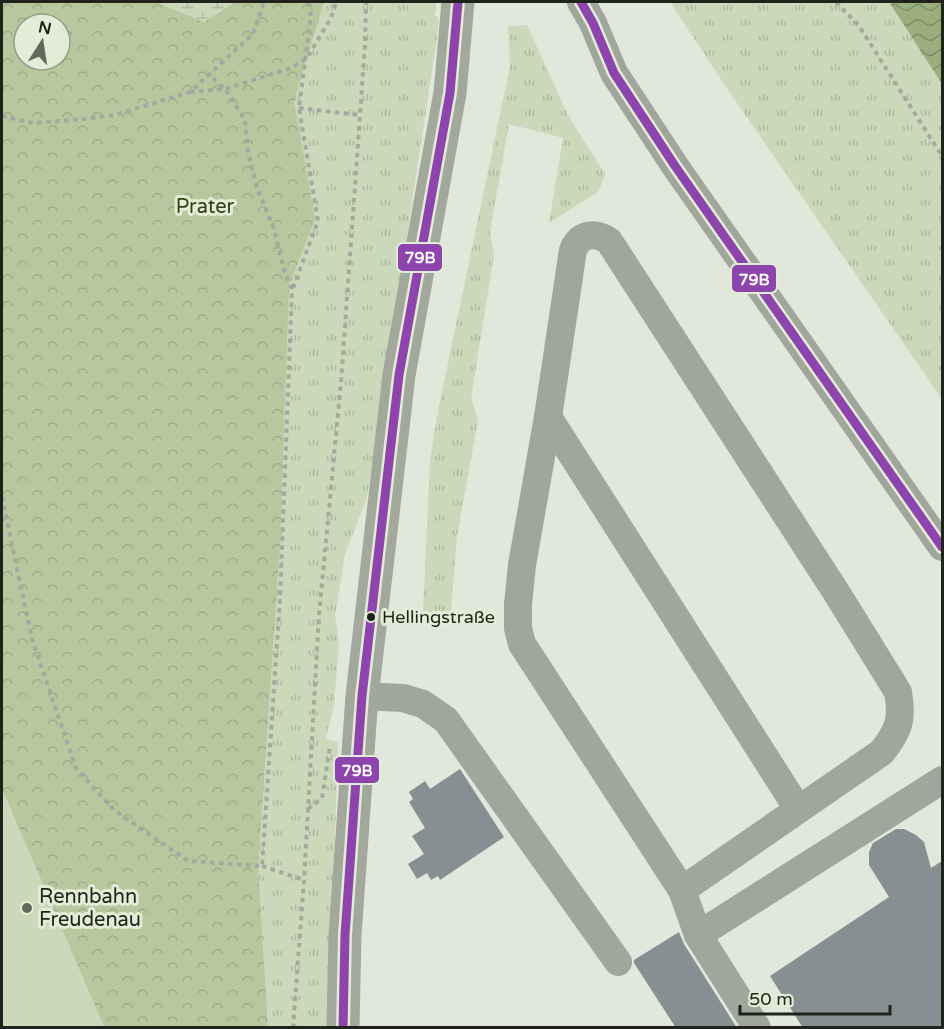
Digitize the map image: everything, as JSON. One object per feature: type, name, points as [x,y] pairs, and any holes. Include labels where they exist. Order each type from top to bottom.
[{"type":"main road","points":[[343,1028],[345,935],[362,696],[399,375],[450,93],[458,2]]},
{"type":"street","points":[[581,2],[593,23],[614,73],[663,148],[942,547]]},
{"type":"street","points":[[681,890],[882,752],[894,737],[900,722],[901,708],[898,692],[832,585],[609,241],[601,235],[585,236],[576,242],[573,250],[548,417],[522,565],[518,628],[522,644],[681,890],[699,935],[757,1028]]},
{"type":"street","points":[[548,417],[798,809]]},
{"type":"street","points":[[362,696],[403,698],[423,704],[446,720],[618,962]]},
{"type":"street","points":[[699,935],[942,780]]},
{"type":"path","points":[[190,92],[253,34],[264,2]]},
{"type":"path","points":[[262,866],[280,599],[292,289],[318,221],[299,108],[311,16],[309,2]]},
{"type":"path","points":[[2,117],[33,123],[114,115],[190,92],[225,89],[291,68],[307,58],[331,18],[336,2]]},
{"type":"path","points":[[293,1028],[319,615],[341,382],[366,2]]},
{"type":"path","points":[[836,2],[860,26],[942,156]]},
{"type":"path","points":[[208,74],[225,89],[244,120],[256,188],[274,229],[283,267],[292,289]]},
{"type":"path","points":[[299,108],[359,115]]},
{"type":"path","points":[[2,496],[32,639],[76,768],[114,810],[188,861],[262,866],[304,880]]},
{"type":"green space","name":"Prater","points":[[2,2],[436,2],[435,16],[439,17],[436,45],[367,498],[345,554],[335,615],[339,643],[334,705],[326,739],[338,742],[329,1027],[2,1028]]},
{"type":"green space","name":"Prater","points":[[2,2],[156,2],[204,22],[232,2],[324,2],[294,101],[315,219],[289,286],[280,545],[258,868],[268,1027],[104,1027],[2,789]]},
{"type":"green space","points":[[156,2],[232,2],[232,4],[204,22]]},
{"type":"green space","points":[[670,2],[889,2],[942,84],[942,399],[730,93]]},
{"type":"green space","points":[[527,25],[569,117],[605,174],[599,191],[549,223],[563,138],[509,124],[490,232],[494,256],[471,398],[478,420],[457,537],[450,623],[423,612],[430,460],[439,406],[510,66],[508,26]]},
{"type":"green space","name":"Rennbahn Freudenau","points":[[2,789],[104,1027],[2,1027]]},
{"type":"water","points":[[889,2],[942,2],[942,84]]},
{"type":"building","points":[[460,769],[504,837],[440,880],[438,876],[431,880],[427,873],[417,879],[408,864],[424,854],[412,836],[425,828],[409,802],[413,799],[409,792],[425,781],[430,789]]},
{"type":"building","points":[[896,829],[904,829],[924,842],[931,868],[942,861],[942,1028],[803,1028],[770,976],[889,897],[869,865],[869,852],[873,843]]},
{"type":"building","points":[[679,932],[684,944],[737,1028],[676,1028],[634,963],[634,960]]},
{"type":"transit line","name":"79B","points":[[343,1028],[345,935],[362,696],[399,375],[450,93],[458,2]]},
{"type":"transit line","name":"79B","points":[[581,2],[593,23],[614,73],[675,166],[942,547]]},
{"type":"place","name":"Hellingstraße","points":[[371,617]]},
{"type":"place","name":"Rennbahn Freudenau","points":[[27,908]]}]
